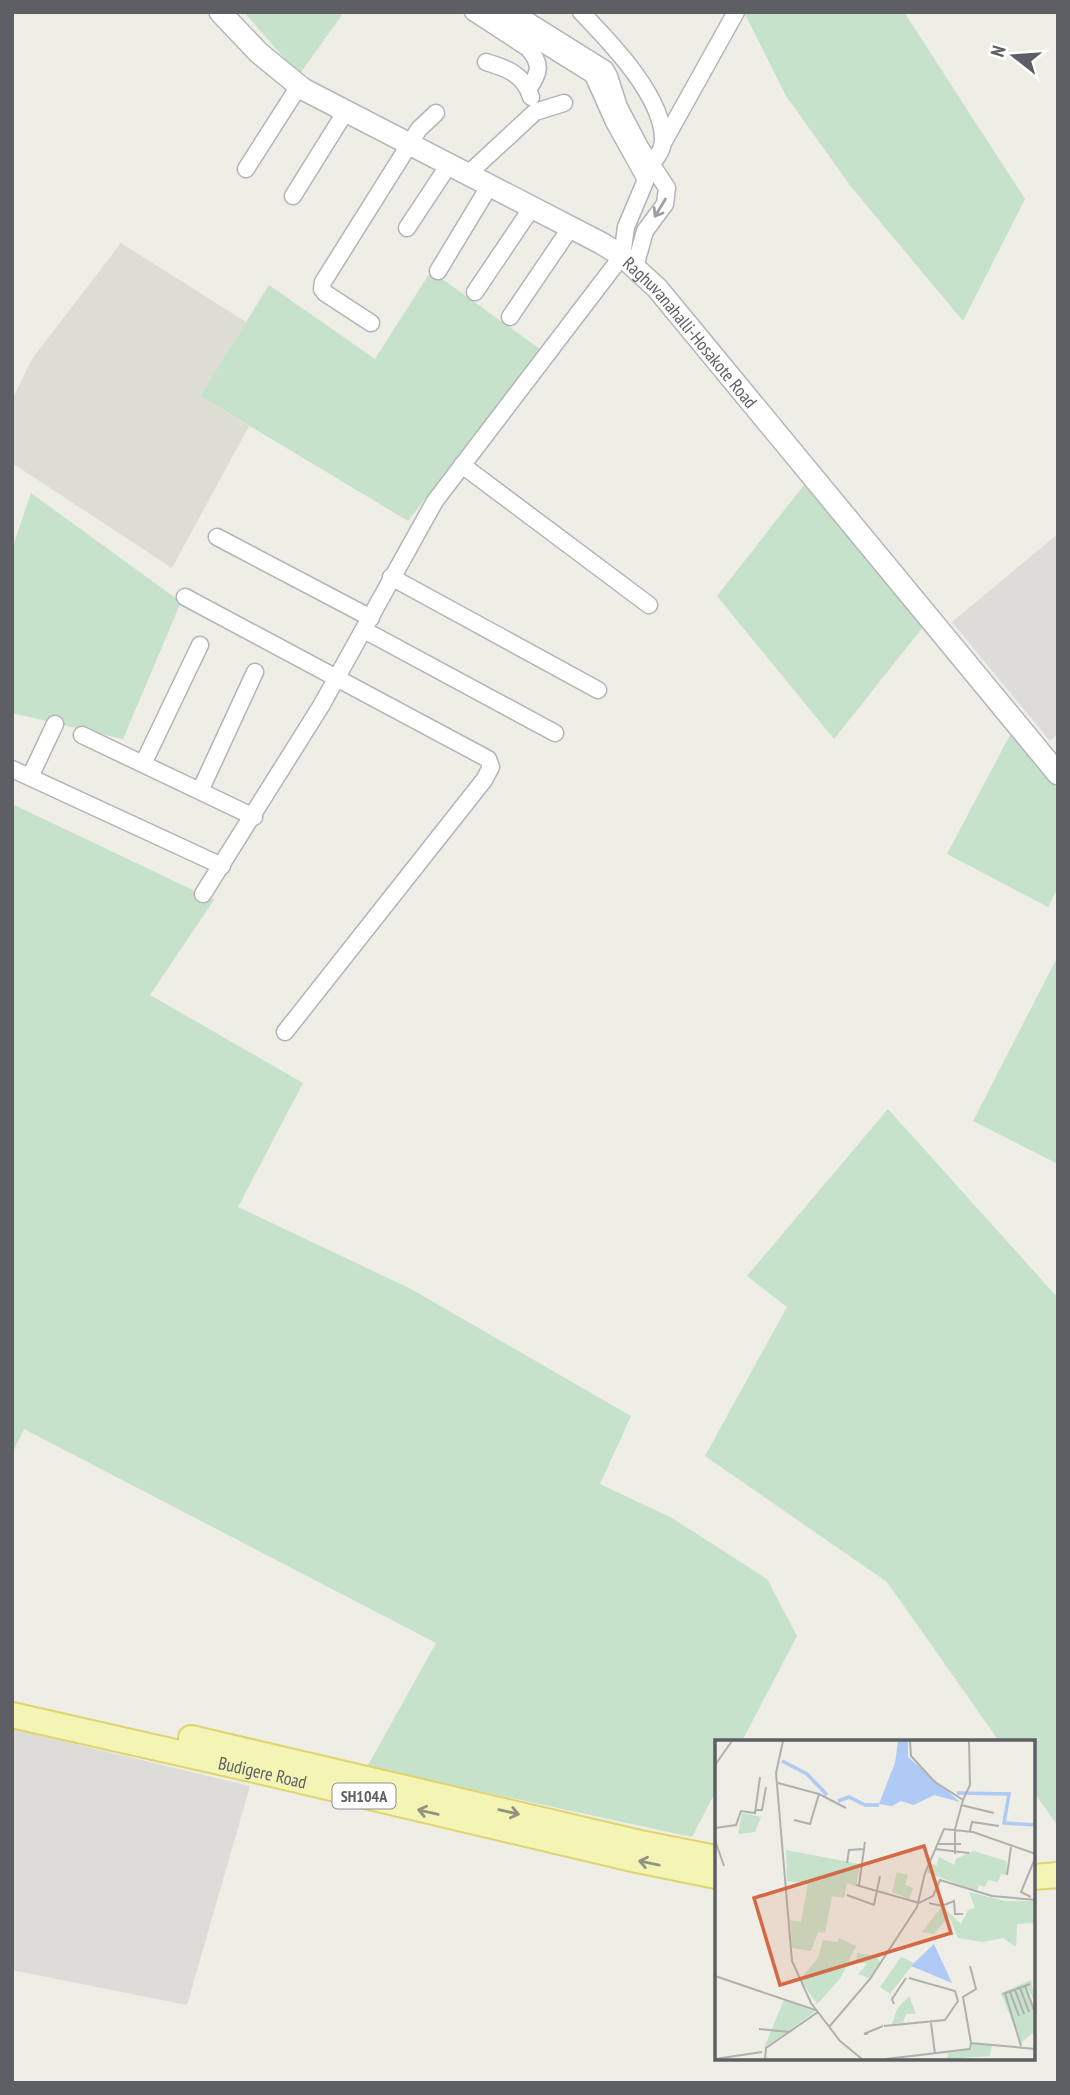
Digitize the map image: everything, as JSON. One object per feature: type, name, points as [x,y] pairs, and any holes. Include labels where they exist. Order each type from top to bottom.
[{"type":"main road","name":"Raghuvanahalli-Hosakote Road","points":[[220,12],[259,53],[299,86],[409,145],[533,206],[628,261],[657,288],[1058,774]]},
{"type":"main road","name":"Budigere Road","points":[[12,1699],[273,1756],[640,1843],[715,1857]]},
{"type":"main road","name":"Budigere Road","points":[[12,1716],[715,1876]]},
{"type":"main road","points":[[1035,1877],[1058,1875]]},
{"type":"main road","points":[[1035,1891],[1058,1892]]},
{"type":"street","points":[[473,12],[528,48],[535,57],[540,65],[537,77],[528,89]]},
{"type":"street","points":[[203,894],[254,817],[367,624],[435,501],[628,261],[664,204],[668,193],[663,180],[647,169],[614,122],[593,75],[492,12]]},
{"type":"street","points":[[514,12],[605,69],[647,169]]},
{"type":"street","points":[[581,12],[619,51],[657,109],[663,143]]},
{"type":"street","points":[[628,261],[626,227],[645,182],[647,169],[736,12]]},
{"type":"street","points":[[486,62],[514,71],[528,89],[535,113]]},
{"type":"street","points":[[246,169],[299,86]]},
{"type":"street","points":[[407,228],[458,170],[535,113],[564,103]]},
{"type":"street","points":[[293,196],[345,111]]},
{"type":"street","points":[[372,323],[326,293],[323,285],[419,129],[436,113]]},
{"type":"street","points":[[438,271],[489,185]]},
{"type":"street","points":[[475,292],[533,206]]},
{"type":"street","points":[[510,317],[571,227]]},
{"type":"street","points":[[462,465],[649,606]]},
{"type":"street","points":[[217,537],[555,733]]},
{"type":"street","points":[[391,577],[598,690]]},
{"type":"street","points":[[185,597],[488,759],[491,767],[484,780],[285,1032]]},
{"type":"street","points":[[143,764],[200,645]]},
{"type":"street","points":[[200,791],[256,671]]},
{"type":"street","points":[[30,777],[55,724]]},
{"type":"street","points":[[82,735],[254,817]]},
{"type":"street","points":[[12,769],[222,866]]},
{"type":"shaded area","points":[[121,243],[246,322],[200,396],[249,426],[172,568],[12,463],[12,400],[32,359]]},
{"type":"shaded area","points":[[1058,534],[1058,734],[1050,741],[952,622]]},
{"type":"shaded area","points":[[12,1729],[250,1786],[187,2005],[12,1970]]},
{"type":"green space","points":[[244,12],[344,12],[299,75]]},
{"type":"green space","points":[[744,12],[904,12],[1025,199],[963,321],[852,188],[786,96]]},
{"type":"green space","points":[[431,271],[540,349],[408,521],[200,396],[269,285],[375,359]]},
{"type":"green space","points":[[804,485],[923,627],[834,739],[717,596]]},
{"type":"green space","points":[[31,493],[181,602],[123,739],[12,713],[12,549]]},
{"type":"green space","points":[[1011,733],[1058,790],[1058,888],[1048,907],[947,854]]},
{"type":"green space","points":[[12,804],[214,900],[150,995],[303,1083],[238,1207],[411,1289],[631,1416],[600,1484],[672,1518],[767,1579],[797,1636],[743,1740],[715,1740],[715,1793],[692,1837],[367,1767],[436,1643],[24,1429],[12,1454]]},
{"type":"green space","points":[[1058,956],[1058,1164],[973,1121]]},
{"type":"green space","points":[[888,1109],[1058,1298],[1058,1826],[1035,1794],[1035,1740],[998,1740],[887,1582],[705,1456],[787,1307],[747,1276]]}]
